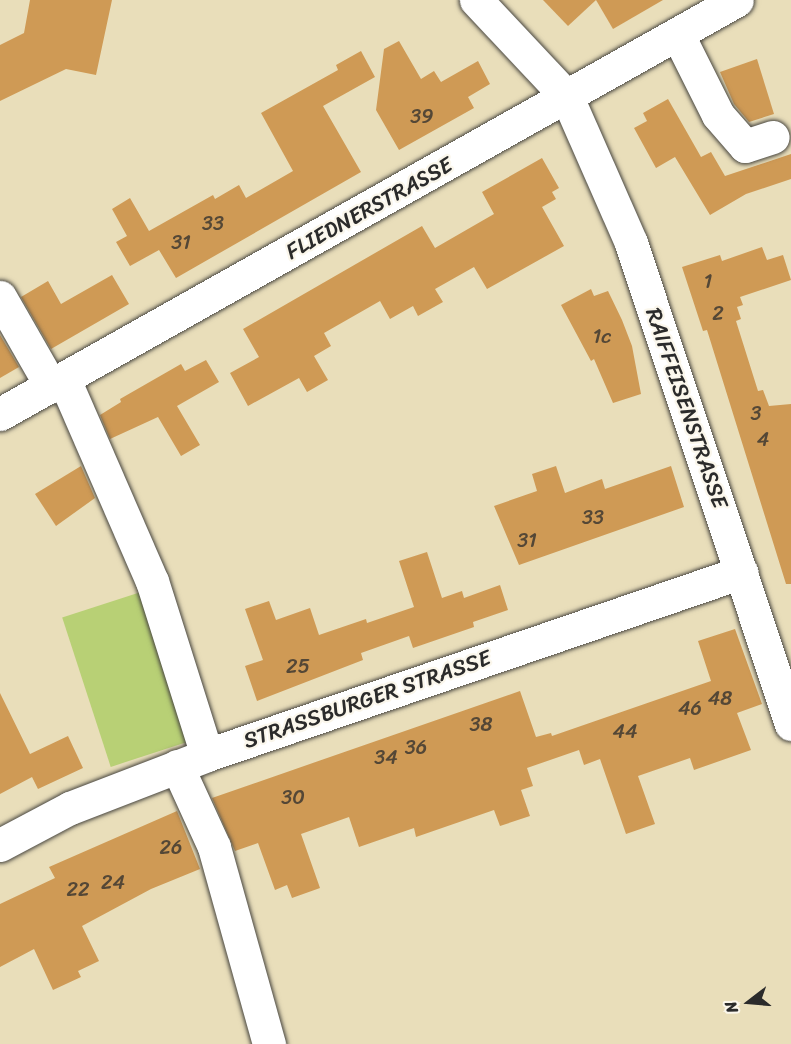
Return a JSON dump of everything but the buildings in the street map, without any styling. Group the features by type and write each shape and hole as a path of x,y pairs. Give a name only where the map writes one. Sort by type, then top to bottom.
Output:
{"street":[{"name":"RAIFFEISENSTRASSE","path":"476,0 567,97 632,243 791,724"},
{"name":"FLIEDNERSTRASSE","path":"0,414 738,0"},
{"path":"678,34 718,115 745,146 773,137"},
{"path":"0,297 57,382 152,581 207,755"},
{"name":"STRASSBURGER STRASSE","path":"0,845 70,808 177,766 742,572"},
{"path":"177,766 214,847 269,1044"}],"green space":[{"path":"144,591 193,740 111,767 62,618"}]}
